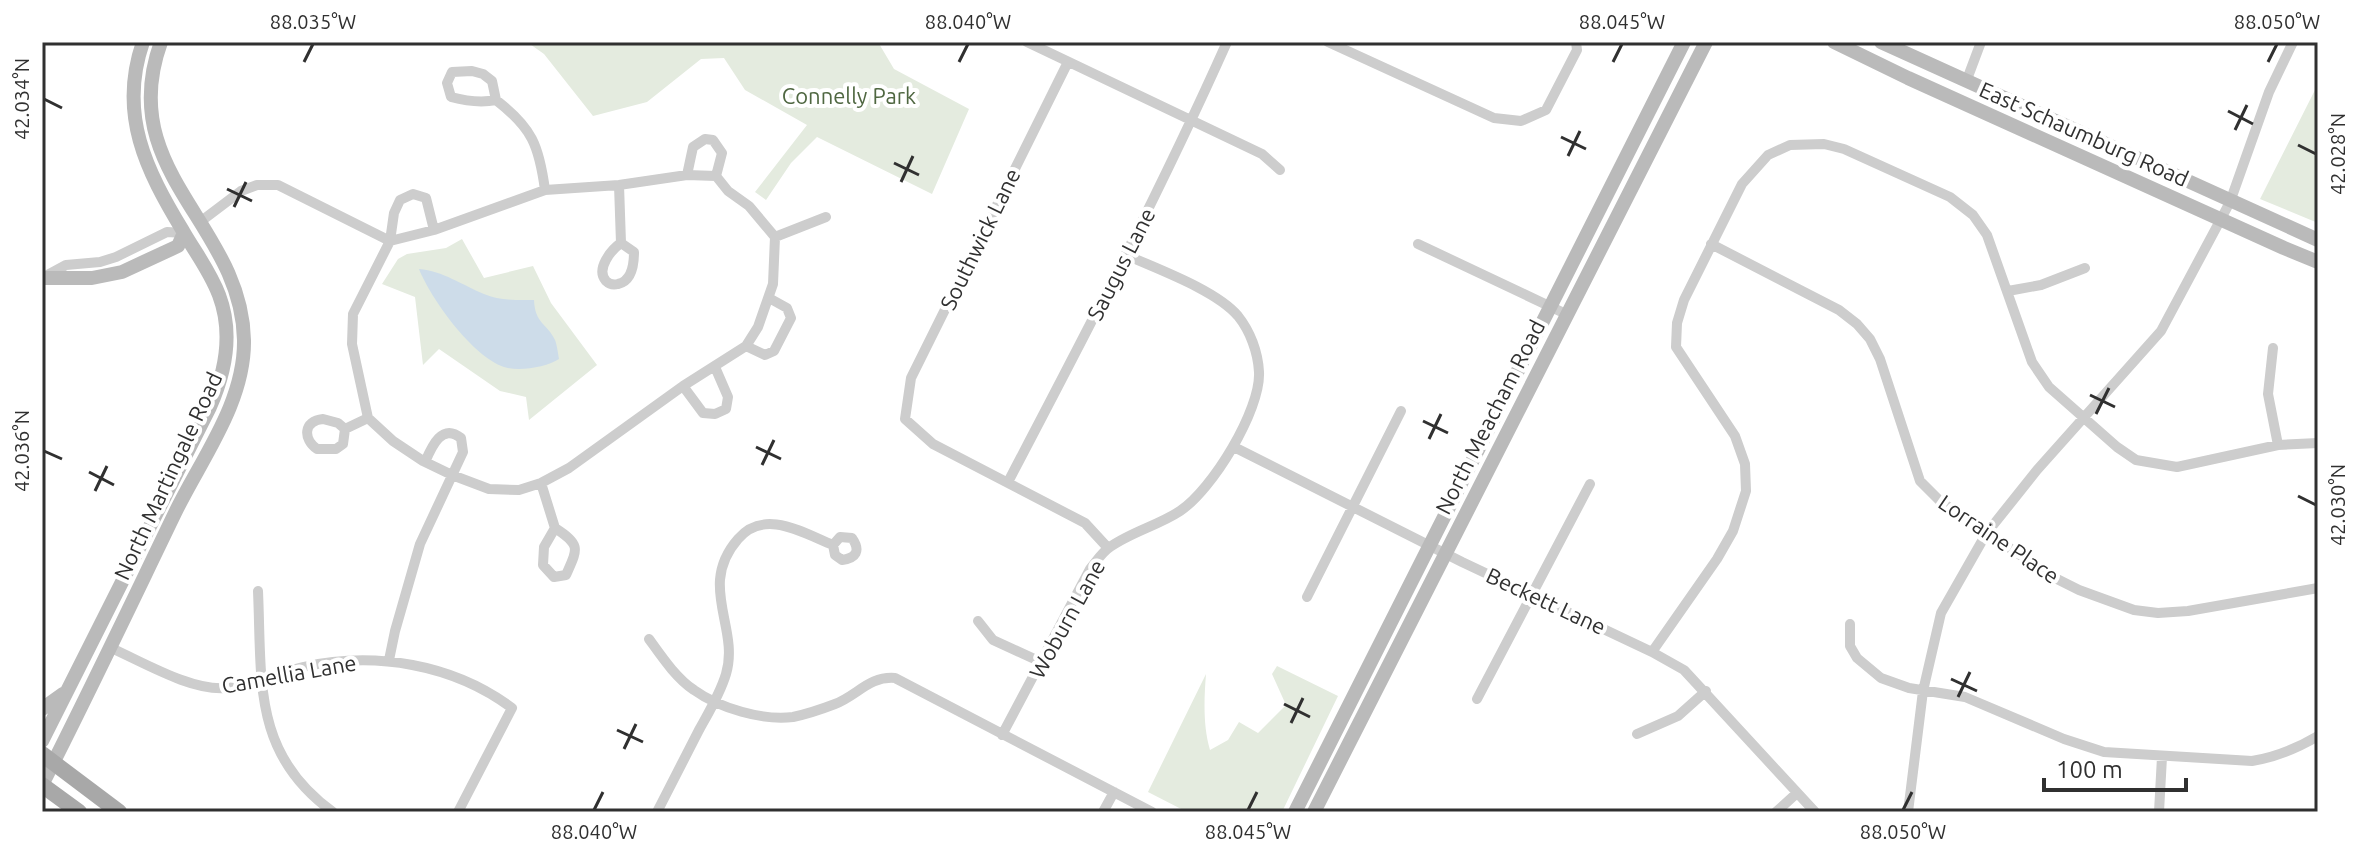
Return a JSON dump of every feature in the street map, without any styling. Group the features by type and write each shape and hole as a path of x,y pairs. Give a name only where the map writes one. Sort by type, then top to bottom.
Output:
{"main road":[{"name":"North Martingale Road","path":"42,741 210,407 223,374 227,344 220,296 207,268 149,170 138,141 133,99 135,70 143,42"},
{"name":"North Martingale Road","path":"42,785 48,759 111,648 226,415 240,376 244,324 234,285 169,171 154,132 152,79 161,42"},
{"name":"North Meacham Road","path":"1295,812 1684,42"},
{"name":"North Meacham Road","path":"1314,812 1706,42"},
{"name":"East Schaumburg Road","path":"1834,42 2318,262"},
{"name":"East Schaumburg Road","path":"1881,42 2318,240"},
{"path":"42,278 92,278 122,272 178,246 184,233 200,222"},
{"path":"42,709 67,692"},
{"path":"48,759 119,812"},
{"path":"42,785 79,812"}],"street":[{"path":"1027,42 1262,154 1280,170"},
{"name":"Saugus Lane","path":"1008,482 1126,255 1227,42"},
{"path":"1328,42 1494,118 1521,121 1546,110 1577,50 1576,42"},
{"path":"1966,82 1981,42"},
{"path":"1908,812 1923,691 1941,613 1986,534 2037,470 2161,331 2230,202 2269,92 2293,42"},
{"name":"Southwick Lane","path":"1008,482 933,444 905,419 911,378 1068,62"},
{"path":"496,100 464,101 451,97 447,89 449,76 452,72 472,71 492,81 496,100 522,123 538,148 545,190"},
{"path":"687,175 693,147 705,139 713,140 722,153 716,176"},
{"path":"1652,652 1717,559 1733,531 1746,491 1745,464 1735,436 1676,347 1677,323 1684,300 1742,184 1768,155 1790,145 1824,144 1844,149 1950,197 1973,215 1987,235 2032,362 2049,387 2136,460 2177,467 2278,445 2318,443"},
{"path":"200,222 241,191 257,185 278,185 390,241 434,230 545,190 619,185 687,175 716,176 728,191 749,206 775,237 773,284 758,327 746,346 683,386 569,468 541,483 519,490 489,489 425,462 393,441 368,418 352,344 353,314 390,241 394,213 400,200 413,194 426,198 434,230"},
{"path":"619,185 621,243"},
{"path":"775,237 826,217"},
{"path":"1418,244 1566,314"},
{"name":"Lorraine Place","path":"1711,244 1839,310 1857,324 1870,339 1880,359 1920,481 1941,502 2053,577 2134,610 2158,613 2188,611 2318,588"},
{"name":"Woburn Lane","path":"1002,735 1090,569 1108,548 1181,510 1210,483 1234,447 1251,409 1260,374 1255,345 1238,316 1216,298 1126,255"},
{"path":"2008,291 2041,285 2085,268"},
{"path":"746,346 765,355 774,351 791,318 787,308 769,298"},
{"path":"2273,348 2268,394 2278,445"},
{"path":"683,386 703,413 715,414 726,409 728,397 715,367"},
{"path":"1307,597 1401,411"},
{"path":"345,429 368,418"},
{"path":"389,660 420,544 463,452 461,438 455,433 441,434 425,462"},
{"name":"Beckett Lane","path":"1234,447 1684,670 1815,812"},
{"path":"1008,482 1085,523 1108,548"},
{"path":"541,483 555,528 571,539 576,552 566,575 560,577 554,577 543,565 544,547 555,528"},
{"path":"1477,699 1590,484"},
{"path":"657,812 727,672 728,650 719,575 727,551 746,530 767,523 784,525 833,545"},
{"path":"258,591 262,679 270,732 289,770 333,812"},
{"path":"978,621 993,640 1041,662"},
{"path":"1850,624 1850,646 1857,658 1881,678 1923,691 1965,697 2064,739 2104,752 2252,761 2276,757 2318,736"},
{"path":"649,639 681,680 695,691 714,702 751,715 792,717 837,704 880,677 895,678 1152,812"},
{"name":"Camellia Lane","path":"111,648 173,676 210,688 226,688 311,666 389,660 469,682 512,708 458,812"},
{"path":"1637,734 1678,716 1706,691"},
{"path":"2159,812 2162,757"},
{"path":"1103,812 1114,792"},
{"path":"1776,812 1797,793"}],"green space":[{"name":"Connelly Park","path":"527,42 878,42 894,69 969,109 932,194 817,137 791,163 766,200 755,192 807,125 745,90 724,58 701,59 647,102 593,116 544,54"},
{"path":"2318,84 2318,223 2260,199"},
{"path":"462,239 484,278 533,266 551,303 597,365 529,420 526,397 500,391 439,349 423,365 415,297 382,284 398,259 407,254 446,248"},
{"path":"1277,666 1338,696 1282,812 1187,812 1148,792 1206,674 1206,732 1210,750 1228,740 1239,722 1258,733 1286,705 1272,674"}],"water":[{"path":"419,269 444,275 490,296 534,300 539,319 555,340 559,359 525,369 504,367 492,361 454,325"}]}
